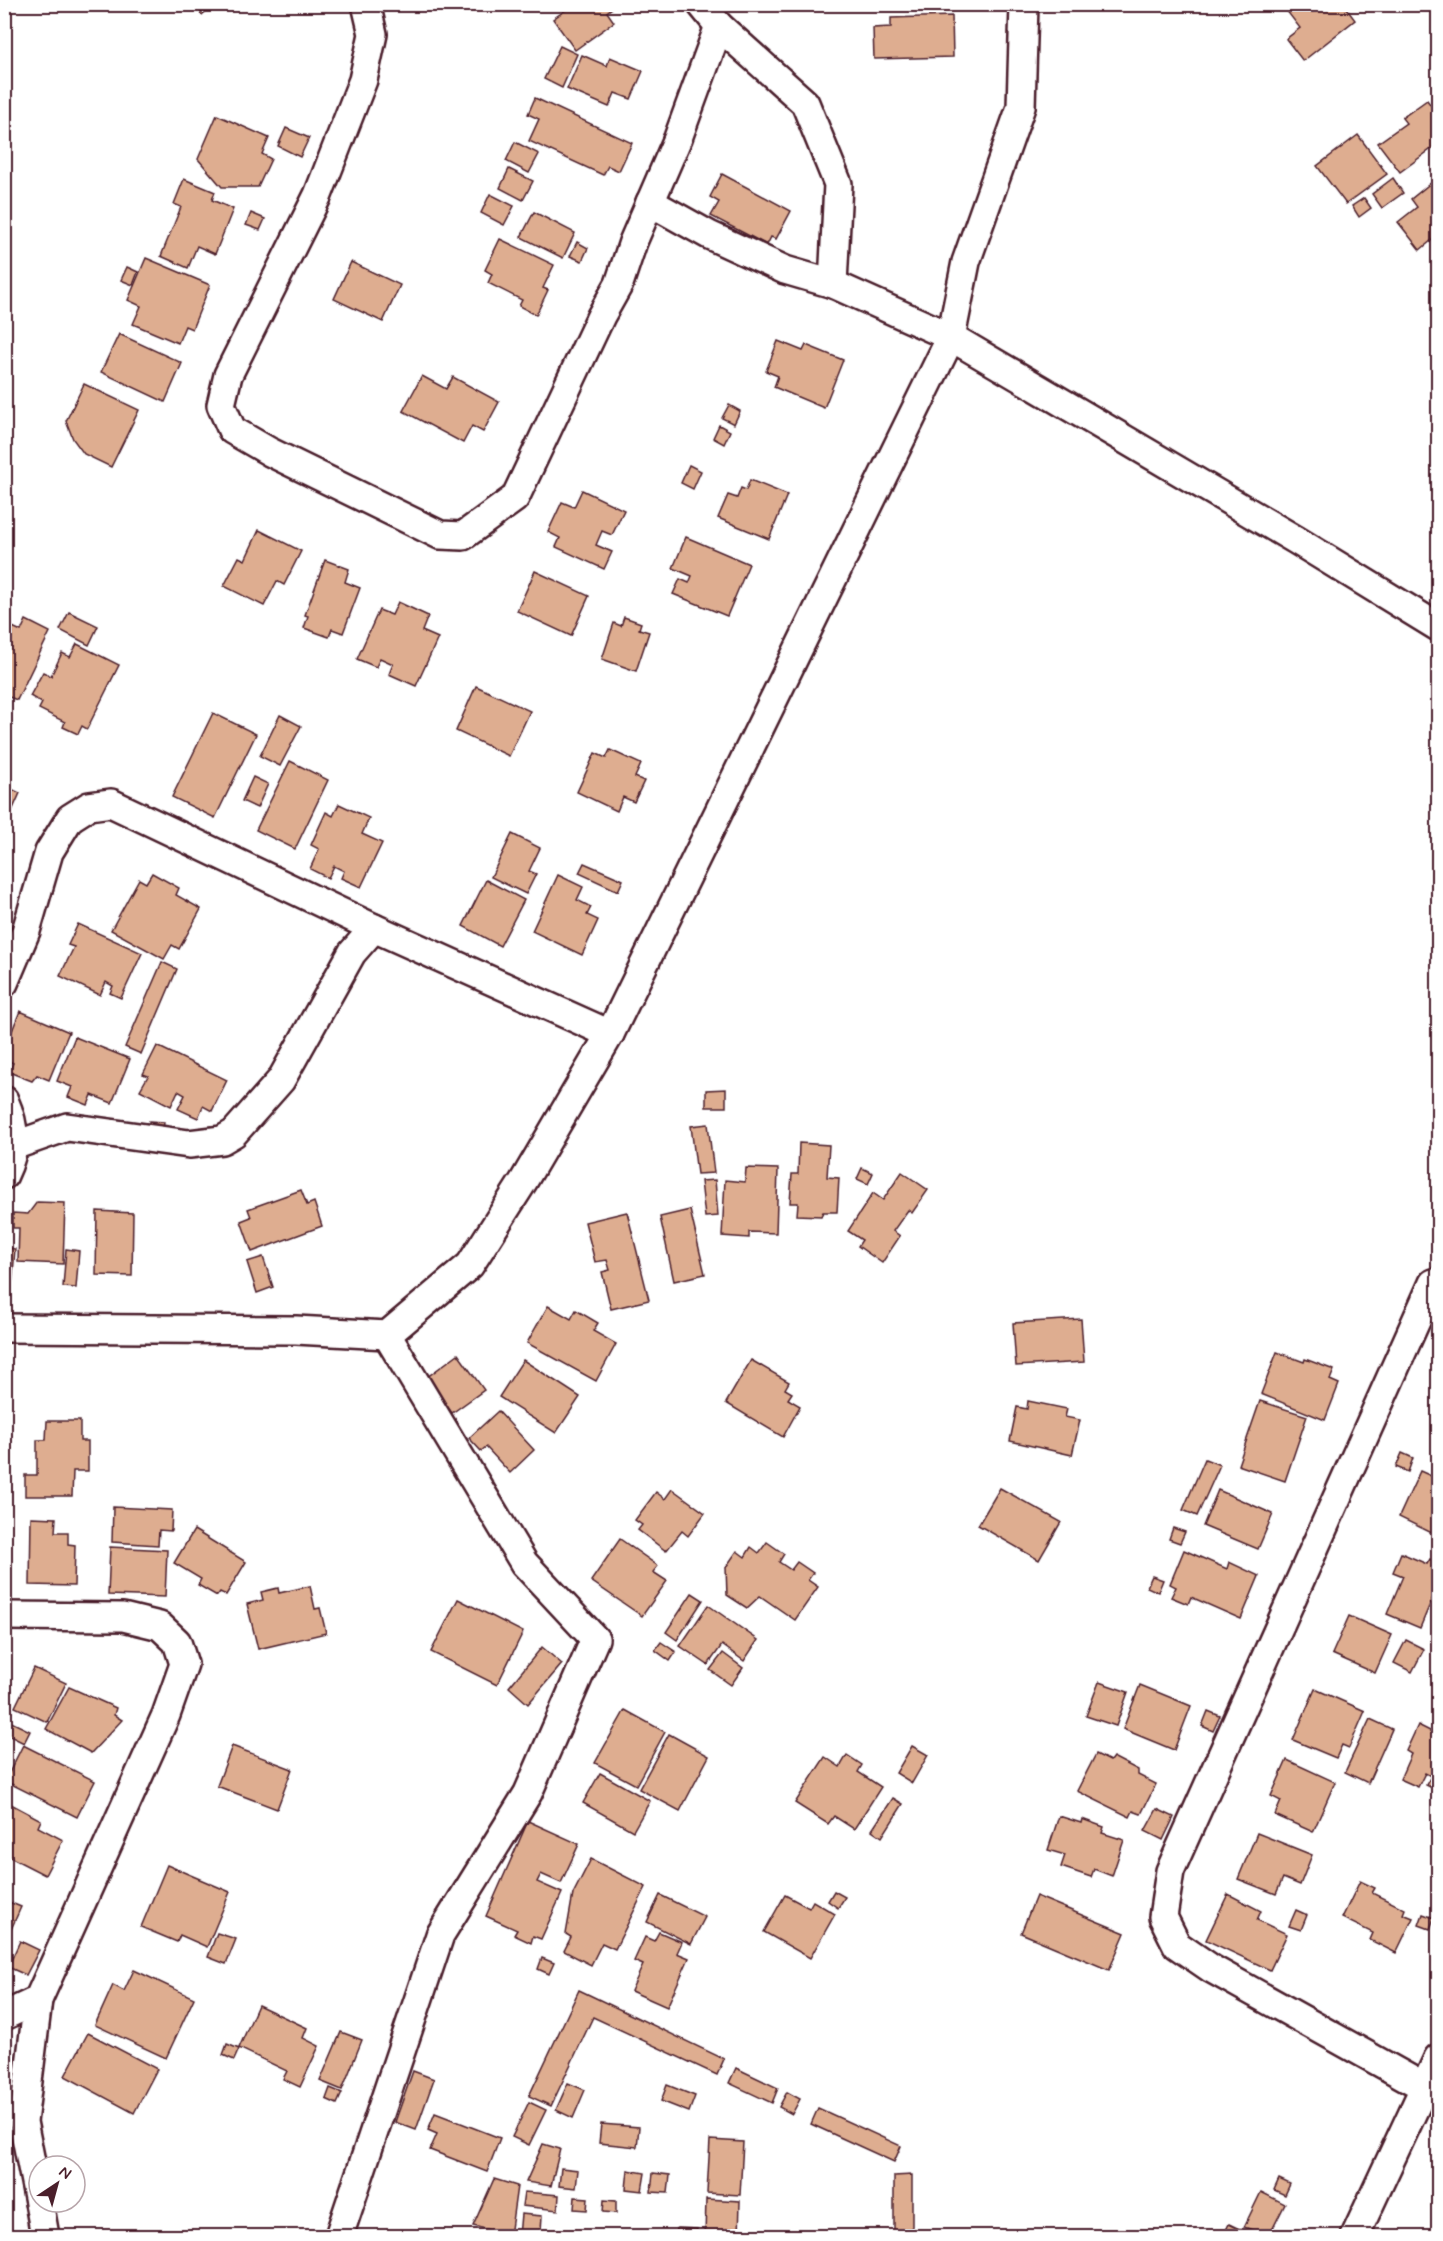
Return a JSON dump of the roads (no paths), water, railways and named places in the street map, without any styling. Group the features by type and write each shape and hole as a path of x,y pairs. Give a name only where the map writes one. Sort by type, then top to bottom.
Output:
{"street":[{"path":"366,4 373,34 363,80 318,195 228,375 220,405 232,430 270,452 440,535 463,536 515,498 619,284 650,202 678,138 718,26"},
{"path":"701,4 718,26 805,103 825,146 838,184 833,284"},
{"path":"4,1328 296,1330 387,1335 470,1265 523,1182 610,1034 951,337 966,262 1021,107 1024,4"},
{"path":"650,202 709,235 785,270 833,284 951,337 1296,540 1433,615"},
{"path":"4,983 26,931 49,852 70,818 89,806 111,803 374,928 610,1034"},
{"path":"16,1145 67,1127 189,1144 222,1140 234,1133 281,1080 352,953 374,928"},
{"path":"4,1100 11,1116 16,1145 4,1175"},
{"path":"1431,2090 1212,1969 1177,1945 1162,1917 1170,1871 1433,1283"},
{"path":"339,2236 440,1935 528,1793 595,1639 524,1563 387,1335"},
{"path":"4,1616 123,1617 160,1626 177,1642 184,1664 166,1715 38,2000 22,2122 29,2154"},
{"path":"4,2016 38,2000"},
{"path":"1355,2236 1431,2090 1438,2058"},
{"path":"41,2214 45,2236"}]}
